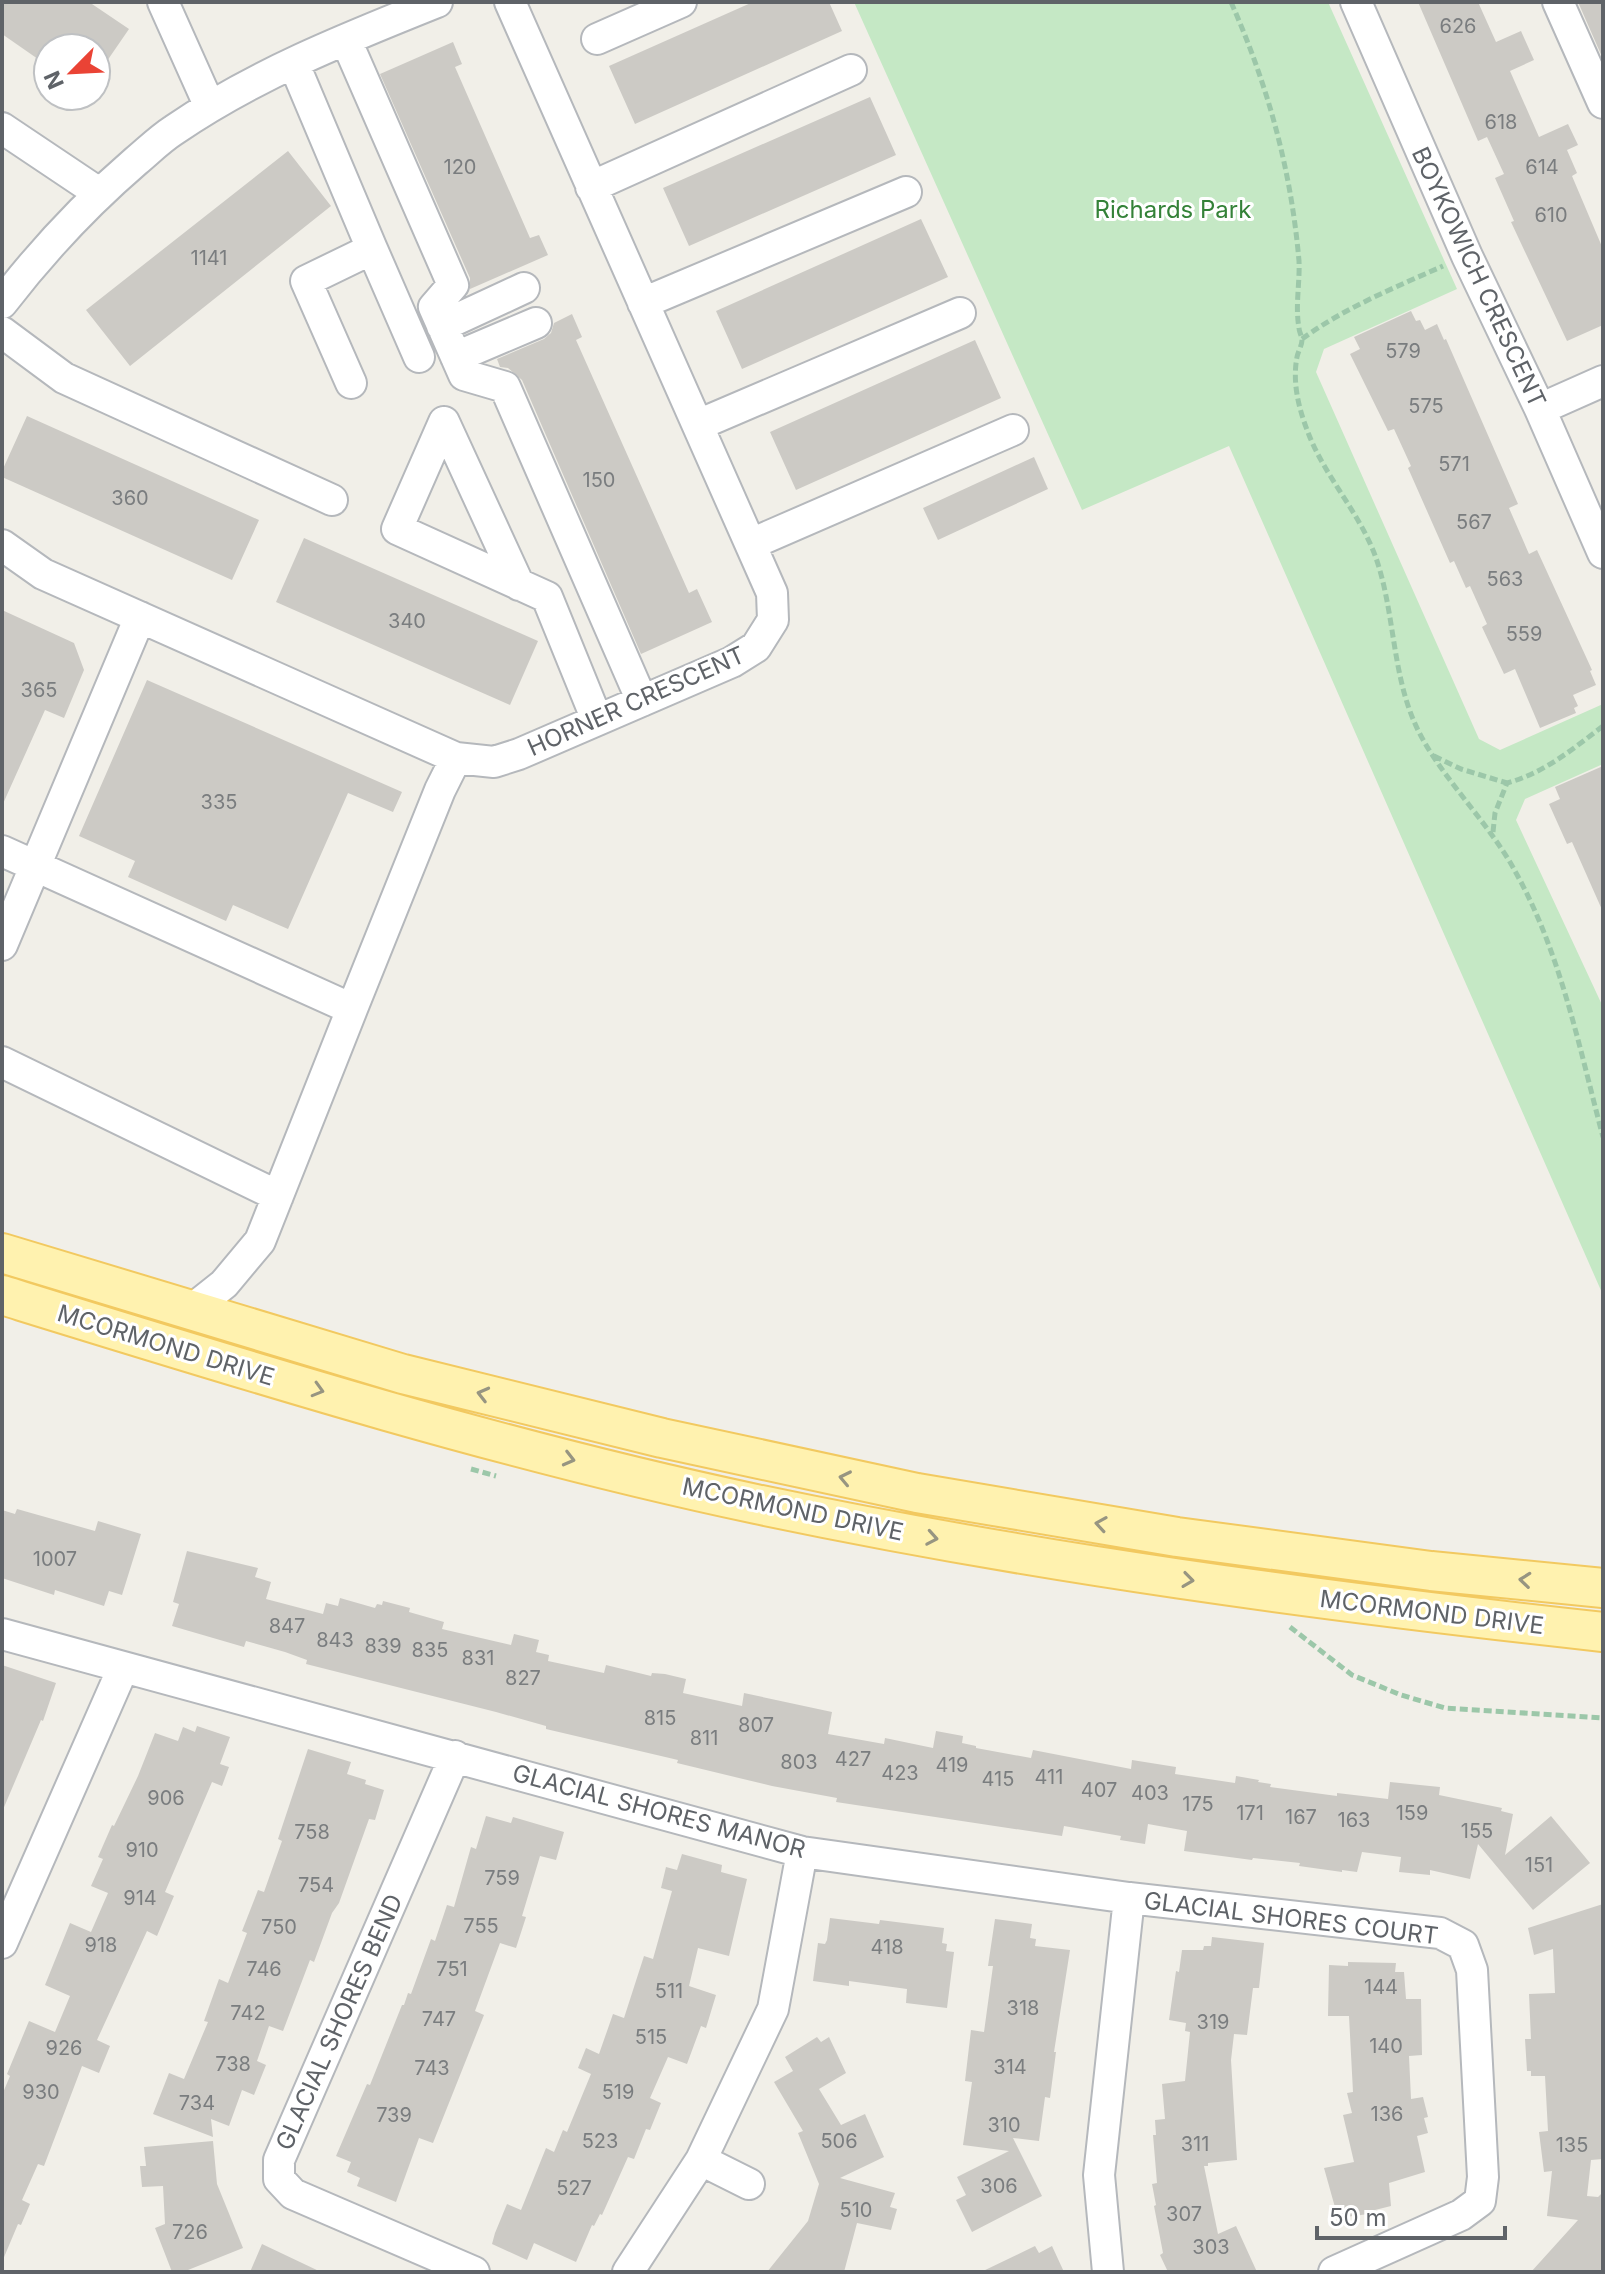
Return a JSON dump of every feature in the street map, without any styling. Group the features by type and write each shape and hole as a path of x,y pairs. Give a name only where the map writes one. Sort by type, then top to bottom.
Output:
{"main road":[{"name":"MCORMOND DRIVE","path":"2,1253 403,1374 662,1438 917,1493 1177,1537 1431,1571 1603,1588"},
{"name":"MCORMOND DRIVE","path":"2,1295 485,1439 753,1503 903,1533 1140,1574 1603,1632"}],"street":[{"path":"163,2 210,107"},
{"path":"2,302 43,250 99,193 171,131 232,93 437,2"},
{"name":"HORNER CRESCENT","path":"2,545 43,574 456,758 494,762 519,754 732,662 756,647 773,620 772,593 510,2"},
{"path":"597,39 681,2"},
{"name":"BOYKOWICH CRESCENT","path":"1356,2 1467,256 1540,409 1603,553"},
{"path":"1558,2 1603,103"},
{"path":"346,40 453,285 434,307 442,326 464,375 505,387 642,701"},
{"path":"294,64 419,357"},
{"path":"591,187 851,70"},
{"path":"2,128 99,193"},
{"path":"643,303 906,192"},
{"path":"351,383 306,281 372,249"},
{"path":"442,326 524,288"},
{"path":"698,425 960,313"},
{"path":"456,357 536,323"},
{"path":"2,332 64,378 332,500"},
{"path":"1540,409 1603,381"},
{"path":"519,585 444,422 397,529 519,585 547,597 597,720"},
{"path":"751,544 1013,430"},
{"name":"HORNER CRESCENT","path":"2,567 43,574"},
{"path":"2,945 140,617"},
{"path":"190,1311 224,1284 260,1241 440,790 456,758"},
{"path":"2,851 352,1009"},
{"path":"2,1062 278,1196"},
{"name":"GLACIAL SHORES MANOR","path":"2,1634 802,1852 1129,1898"},
{"path":"2,1943 123,1668"},
{"name":"GLACIAL SHORES BEND","path":"455,1756 279,2160 279,2179 293,2194 474,2272"},
{"path":"628,2272 701,2160 773,2009 802,1852"},
{"path":"1108,2272 1099,2175 1129,1898"},
{"name":"GLACIAL SHORES COURT","path":"1129,1898 1440,1933 1463,1945 1472,1970 1483,2177 1480,2201 1461,2215 1334,2272"},
{"path":"701,2160 749,2184"}],"path":[{"path":"1231,2 1268,95 1291,187 1299,262 1299,328 1302,339 1295,378 1309,435 1375,555 1388,596 1400,670 1413,719 1433,756 1493,833 1517,874 1549,944 1570,1007 1603,1137"},
{"path":"1302,339 1393,288 1448,265"},
{"path":"1433,756 1461,769 1507,783 1533,774 1603,726"},
{"path":"1493,833 1495,813 1507,783"},
{"path":"1289,1626 1352,1675 1430,1704 1487,1712 1603,1718"}],"green space":[{"name":"Richards Park","path":"854,2 1328,2 1457,289 1324,349 1316,372 1479,739 1500,750 1603,704 1603,764 1525,799 1516,820 1603,1007 1603,1295 1229,446 1082,510"}],"building":[{"path":"2,2 89,2 129,29 112,54 112,32 32,32 32,55 2,34"},
{"path":"753,2 829,2 842,31 635,124 609,66"},
{"path":"1418,2 1478,2 1496,42 1521,31 1534,60 1510,71 1539,137 1568,124 1578,145 1567,150 1577,173 1572,176 1603,249 1603,325 1567,341 1511,222 1514,221 1495,178 1504,174 1487,137 1478,141"},
{"path":"1578,2 1603,2 1603,59"},
{"path":"453,42 462,64 455,67 530,238 539,235 548,255 470,289 470,278 380,74"},
{"path":"870,97 896,155 689,246 663,188"},
{"path":"288,151 331,206 130,366 86,310"},
{"path":"921,219 948,277 742,369 716,311"},
{"path":"1411,311 1425,330 1437,324 1446,339 1518,504 1509,508 1529,554 1537,550 1592,670 1596,685 1573,695 1578,706 1574,708 1576,713 1540,728 1515,669 1504,674 1482,627 1487,624 1470,586 1466,588 1454,561 1450,563 1394,429 1388,431 1350,354 1360,349 1354,337"},
{"path":"572,314 582,337 576,340 689,593 697,589 712,622 641,654 522,380 508,368 500,367 497,359 544,339 551,333 554,323"},
{"path":"975,340 1001,398 796,490 770,432"},
{"path":"27,416 259,520 232,580 2,477"},
{"path":"1034,457 1048,489 938,540 923,508"},
{"path":"304,538 538,641 510,705 276,602"},
{"path":"2,610 74,643 84,670 64,718 45,710 2,806"},
{"path":"147,680 402,792 393,812 348,793 288,929 233,905 226,921 128,877 135,861 79,836"},
{"path":"1603,766 1603,912 1572,842 1567,844 1549,804 1560,799 1555,787"},
{"path":"17,1509 95,1531 98,1521 141,1534 122,1595 109,1591 104,1606 55,1590 54,1595 2,1578 2,1510 15,1514"},
{"path":"187,1551 258,1568 255,1577 271,1582 266,1599 323,1614 326,1603 338,1606 340,1598 375,1608 383,1601 444,1622 442,1629 511,1645 514,1634 539,1640 536,1652 549,1655 548,1661 604,1673 606,1665 651,1676 652,1673 665,1674 686,1679 683,1693 742,1706 744,1693 832,1712 828,1734 884,1744 885,1738 933,1748 936,1731 963,1736 962,1743 976,1748 1031,1758 1033,1750 1131,1769 1132,1760 1176,1767 1175,1774 1235,1783 1236,1776 1259,1780 1271,1784 1270,1787 1337,1796 1337,1793 1388,1799 1390,1782 1440,1787 1439,1795 1502,1808 1501,1811 1513,1814 1505,1855 1551,1816 1590,1863 1533,1910 1478,1844 1470,1879 1430,1870 1430,1875 1399,1872 1401,1857 1362,1852 1357,1872 1342,1872 1299,1866 1300,1863 1184,1851 1187,1831 1148,1824 1145,1844 1120,1840 1121,1836 1064,1826 1062,1836 836,1802 837,1798 677,1763 678,1760 546,1729 546,1726 496,1712 306,1664 307,1660 246,1641 244,1647 172,1626 179,1604 173,1602"},
{"path":"2,1665 56,1683 43,1721 2,1812"},
{"path":"197,1726 230,1737 220,1764 229,1767 222,1786 212,1782 165,1892 174,1896 157,1936 147,1931 97,2040 110,2046 99,2073 82,2066 44,2166 38,2164 22,2200 30,2204 2,2262 2,2095 10,2076 7,2074 29,2021 55,2032 70,1996 45,1985 70,1923 91,1932 108,1893 91,1886 103,1859 98,1857 138,1776 155,1733 178,1741 183,1727 195,1732"},
{"path":"308,1749 351,1762 347,1774 384,1790 375,1820 369,1819 339,1903 332,1913 314,1962 310,1960 283,2031 269,2026 257,2061 266,2065 254,2095 242,2090 229,2126 211,2119 213,2137 153,2114 169,2073 184,2079 208,2022 204,2021 219,1979 228,1983 247,1933 242,1931 258,1890 264,1892 282,1841 278,1839"},
{"path":"486,1816 511,1823 513,1817 564,1832 556,1860 540,1856 516,1948 500,1943 475,2011 484,2015 433,2143 419,2138 396,2202 357,2186 360,2178 347,2172 351,2162 336,2156 367,2084 370,2085 402,2005 408,1993 411,1994 431,1939 435,1941 447,1905 454,1907 471,1847 476,1849"},
{"path":"682,1854 722,1865 721,1872 747,1879 729,1956 698,1948 689,1986 716,1995 706,2028 701,2026 687,2064 668,2057 650,2098 661,2103 650,2130 646,2129 634,2159 628,2157 602,2215 592,2225 576,2262 534,2243 527,2260 492,2244 495,2233 507,2204 521,2210 546,2148 554,2152 563,2130 567,2132 591,2074 578,2068 586,2048 599,2054 613,2014 624,2018 644,1956 653,1959 672,1891 661,1888 666,1867 677,1870"},
{"path":"1603,1904 1603,2159 1591,2160 1587,2196 1598,2197 1603,2192 1603,2272 1531,2272 1578,2220 1547,2216 1552,2171 1544,2172 1539,2132 1548,2131 1545,2076 1531,2076 1531,2071 1527,2071 1525,2039 1531,2039 1529,1994 1555,1993 1553,1949 1534,1955 1528,1928"},
{"path":"830,1918 944,1928 942,1943 947,1944 946,1951 954,1952 947,2008 906,2003 907,1989 849,1981 849,1986 813,1981 818,1943 825,1944 827,1940"},
{"path":"995,1919 1032,1924 1030,1938 1036,1939 1035,1946 1070,1950 1050,2098 1045,2097 1039,2141 1013,2138 1042,2196 972,2232 956,2200 966,2195 957,2177 1009,2151 963,2145 972,2082 965,2081 971,2030 984,2032 993,1966 988,1966"},
{"path":"1212,1937 1264,1943 1259,1988 1253,1988 1247,2035 1234,2034 1231,2060 1237,2160 1204,2166 1218,2234 1236,2226 1257,2272 1168,2272 1160,2255 1163,2253 1152,2184 1157,2183 1153,2135 1156,2135 1155,2120 1165,2119 1162,2084 1185,2081 1190,2032 1185,2031 1186,2023 1169,2020 1176,1971 1179,1972 1182,1950 1203,1950 1204,1946 1211,1946"},
{"path":"1348,1962 1396,1963 1395,1972 1404,1972 1406,1999 1421,1999 1422,2055 1409,2056 1411,2099 1423,2097 1428,2133 1417,2136 1425,2172 1389,2183 1391,2206 1375,2210 1376,2213 1338,2218 1324,2168 1354,2162 1343,2115 1352,2113 1347,2093 1353,2092 1349,2016 1328,2016 1329,1965 1348,1966"},
{"path":"817,2037 821,2042 829,2037 846,2073 819,2089 841,2125 865,2114 884,2157 840,2178 895,2193 890,2207 897,2209 891,2230 857,2223 844,2272 767,2272 808,2221 819,2184 798,2133 803,2131 774,2082 793,2071 785,2057"},
{"path":"213,2141 217,2184 243,2248 183,2272 172,2272 155,2228 165,2224 163,2186 142,2187 140,2166 146,2166 144,2147"},
{"path":"262,2244 321,2272 250,2272"},
{"path":"1035,2246 1039,2253 1052,2246 1064,2272 981,2272"}]}
